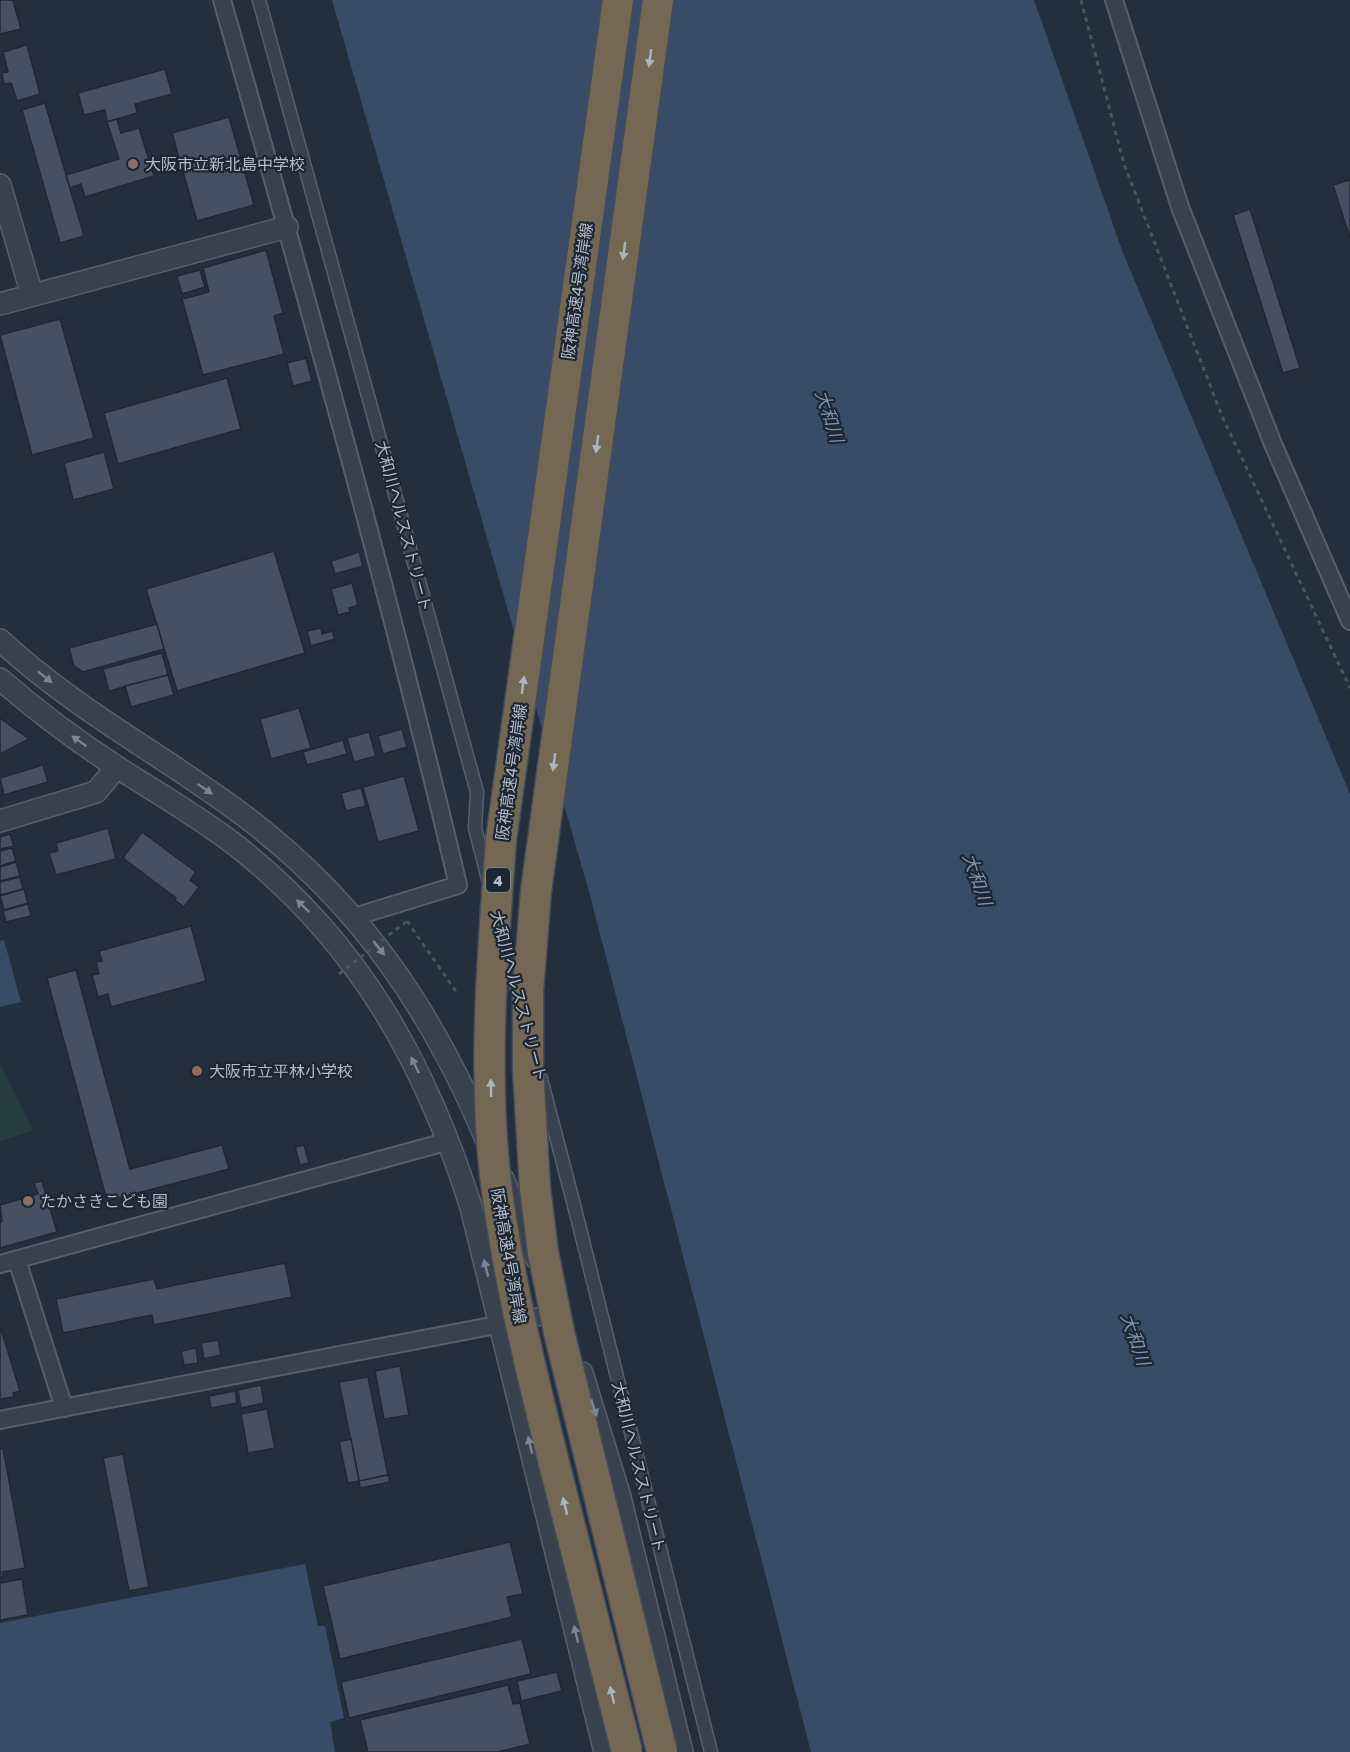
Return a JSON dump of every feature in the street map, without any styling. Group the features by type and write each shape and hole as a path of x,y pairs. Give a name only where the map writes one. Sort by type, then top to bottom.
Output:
{"highway":[{"name":"阪神高速4号湾岸線","path":"618,0 501,840 492,966 490,1060 495,1173 503,1234 515,1297 543,1419 627,1752"},
{"path":"658,0 536,891 528,990 528,1069 535,1188 543,1252 552,1298 662,1752"}],"street":[{"path":"222,0 287,227 420,723 458,885 354,917"},
{"name":"大和川ヘルスストリート","path":"259,0 477,792 475,828 573,1201 711,1752"},
{"path":"1114,0 1180,207 1273,444 1350,621"},
{"path":"0,185 32,295"},
{"path":"0,304 287,227"},
{"path":"0,639 13,652 83,707 250,820 319,880 354,917 384,955 434,1032 472,1106 560,1312 582,1373 620,1497 682,1752"},
{"path":"0,679 28,704 76,739 197,818 237,846 275,878 312,915 345,953 378,999 407,1048 449,1141 471,1207 605,1752"},
{"path":"0,821 96,792 117,767"},
{"path":"0,1264 449,1141"},
{"path":"17,1260 64,1408"},
{"path":"0,1420 560,1312"}],"path":[{"path":"1081,0 1124,164 1222,416 1350,688"},
{"path":"339,974 406,921 457,993"}],"green space":[{"path":"0,1064 33,1131 0,1141"}],"water":[{"name":"大和川","path":"332,0 1034,0 1123,253 1350,794 1350,1752 811,1752 590,895"},
{"path":"4,940 21,1002 0,1007 0,941"},
{"path":"305,1564 318,1626 325,1626 344,1718 330,1722 335,1752 0,1752 0,1623"}],"building":[{"path":"0,0 13,0 21,29 0,34"},
{"path":"27,45 40,94 17,101 11,83 4,84 2,73 8,72 3,52"},
{"path":"165,69 172,94 135,104 137,113 107,122 105,110 84,115 78,93"},
{"path":"45,103 84,236 60,243 22,110"},
{"path":"229,117 254,205 197,221 172,133"},
{"path":"117,119 121,133 139,128 154,176 85,197 81,184 70,188 66,175 119,159 107,122"},
{"path":"1350,180 1350,238 1333,185"},
{"path":"1250,209 1300,368 1283,373 1233,215"},
{"path":"266,250 283,313 274,316 284,354 203,375 182,299 209,292 203,268"},
{"path":"200,270 205,287 182,294 177,276"},
{"path":"60,319 94,438 32,455 0,335"},
{"path":"306,358 312,381 293,386 287,363"},
{"path":"227,378 241,429 118,464 104,413"},
{"path":"104,452 114,489 73,500 64,463"},
{"path":"274,551 305,653 177,691 146,589"},
{"path":"359,552 363,566 335,574 331,561"},
{"path":"352,583 358,605 349,608 350,612 338,615 331,589"},
{"path":"157,624 164,649 83,672 74,666 69,648"},
{"path":"321,628 322,634 332,631 335,639 311,646 307,631"},
{"path":"162,653 168,675 109,691 103,669"},
{"path":"168,675 174,695 131,707 125,686"},
{"path":"299,708 311,748 271,759 260,719"},
{"path":"0,718 29,739 0,754"},
{"path":"402,729 407,747 383,754 378,736"},
{"path":"369,732 376,756 354,762 347,738"},
{"path":"343,740 347,754 307,765 303,752"},
{"path":"43,765 48,782 4,795 0,778"},
{"path":"404,776 419,831 378,842 363,787"},
{"path":"361,788 366,806 346,811 341,793"},
{"path":"108,828 116,859 56,875 49,853 58,851 56,843"},
{"path":"142,832 196,872 190,880 199,887 184,907 175,900 176,898 123,858"},
{"path":"10,834 14,846 0,849 0,837"},
{"path":"12,848 16,861 0,866 0,851"},
{"path":"16,862 20,876 0,881 0,867"},
{"path":"20,877 23,889 0,895 0,882"},
{"path":"24,889 28,903 4,910 0,896"},
{"path":"28,904 31,916 6,922 3,911"},
{"path":"191,926 206,981 111,1007 108,994 98,997 92,975 99,974 96,962 102,961 99,951"},
{"path":"76,970 130,1169 222,1145 229,1169 107,1201 47,978"},
{"path":"304,1145 309,1163 300,1165 295,1147"},
{"path":"42,1181 57,1232 0,1248 0,1222 2,1221 0,1205 38,1194 34,1183"},
{"path":"285,1263 292,1297 154,1325 152,1315 63,1333 56,1299 154,1279 157,1289"},
{"path":"0,1326 20,1391 13,1393 14,1397 0,1399"},
{"path":"218,1340 221,1355 204,1359 201,1343"},
{"path":"196,1348 198,1363 184,1365 181,1351"},
{"path":"400,1366 409,1415 384,1419 375,1371"},
{"path":"368,1377 388,1475 359,1481 339,1382"},
{"path":"261,1385 264,1403 241,1408 238,1390"},
{"path":"235,1391 237,1403 211,1408 209,1396"},
{"path":"267,1409 275,1448 248,1453 241,1414"},
{"path":"351,1439 359,1481 348,1483 339,1442"},
{"path":"3,1448 25,1568 2,1572 3,1577 0,1577 0,1449"},
{"path":"123,1454 149,1587 129,1591 103,1458"},
{"path":"388,1475 390,1482 360,1488 359,1481"},
{"path":"510,1542 523,1594 507,1597 512,1617 340,1659 323,1586"},
{"path":"22,1579 28,1615 0,1620 0,1583"},
{"path":"522,1639 531,1674 349,1718 341,1682"},
{"path":"557,1672 562,1691 521,1701 517,1681"},
{"path":"508,1685 513,1704 520,1703 530,1744 498,1752 368,1752 360,1720"}],"place":[{"name":"大阪市立新北島中学校","path":"133,164"},
{"name":"大阪市立平林小学校","path":"197,1071"},
{"name":"たかさきこども園","path":"28,1201"}]}
